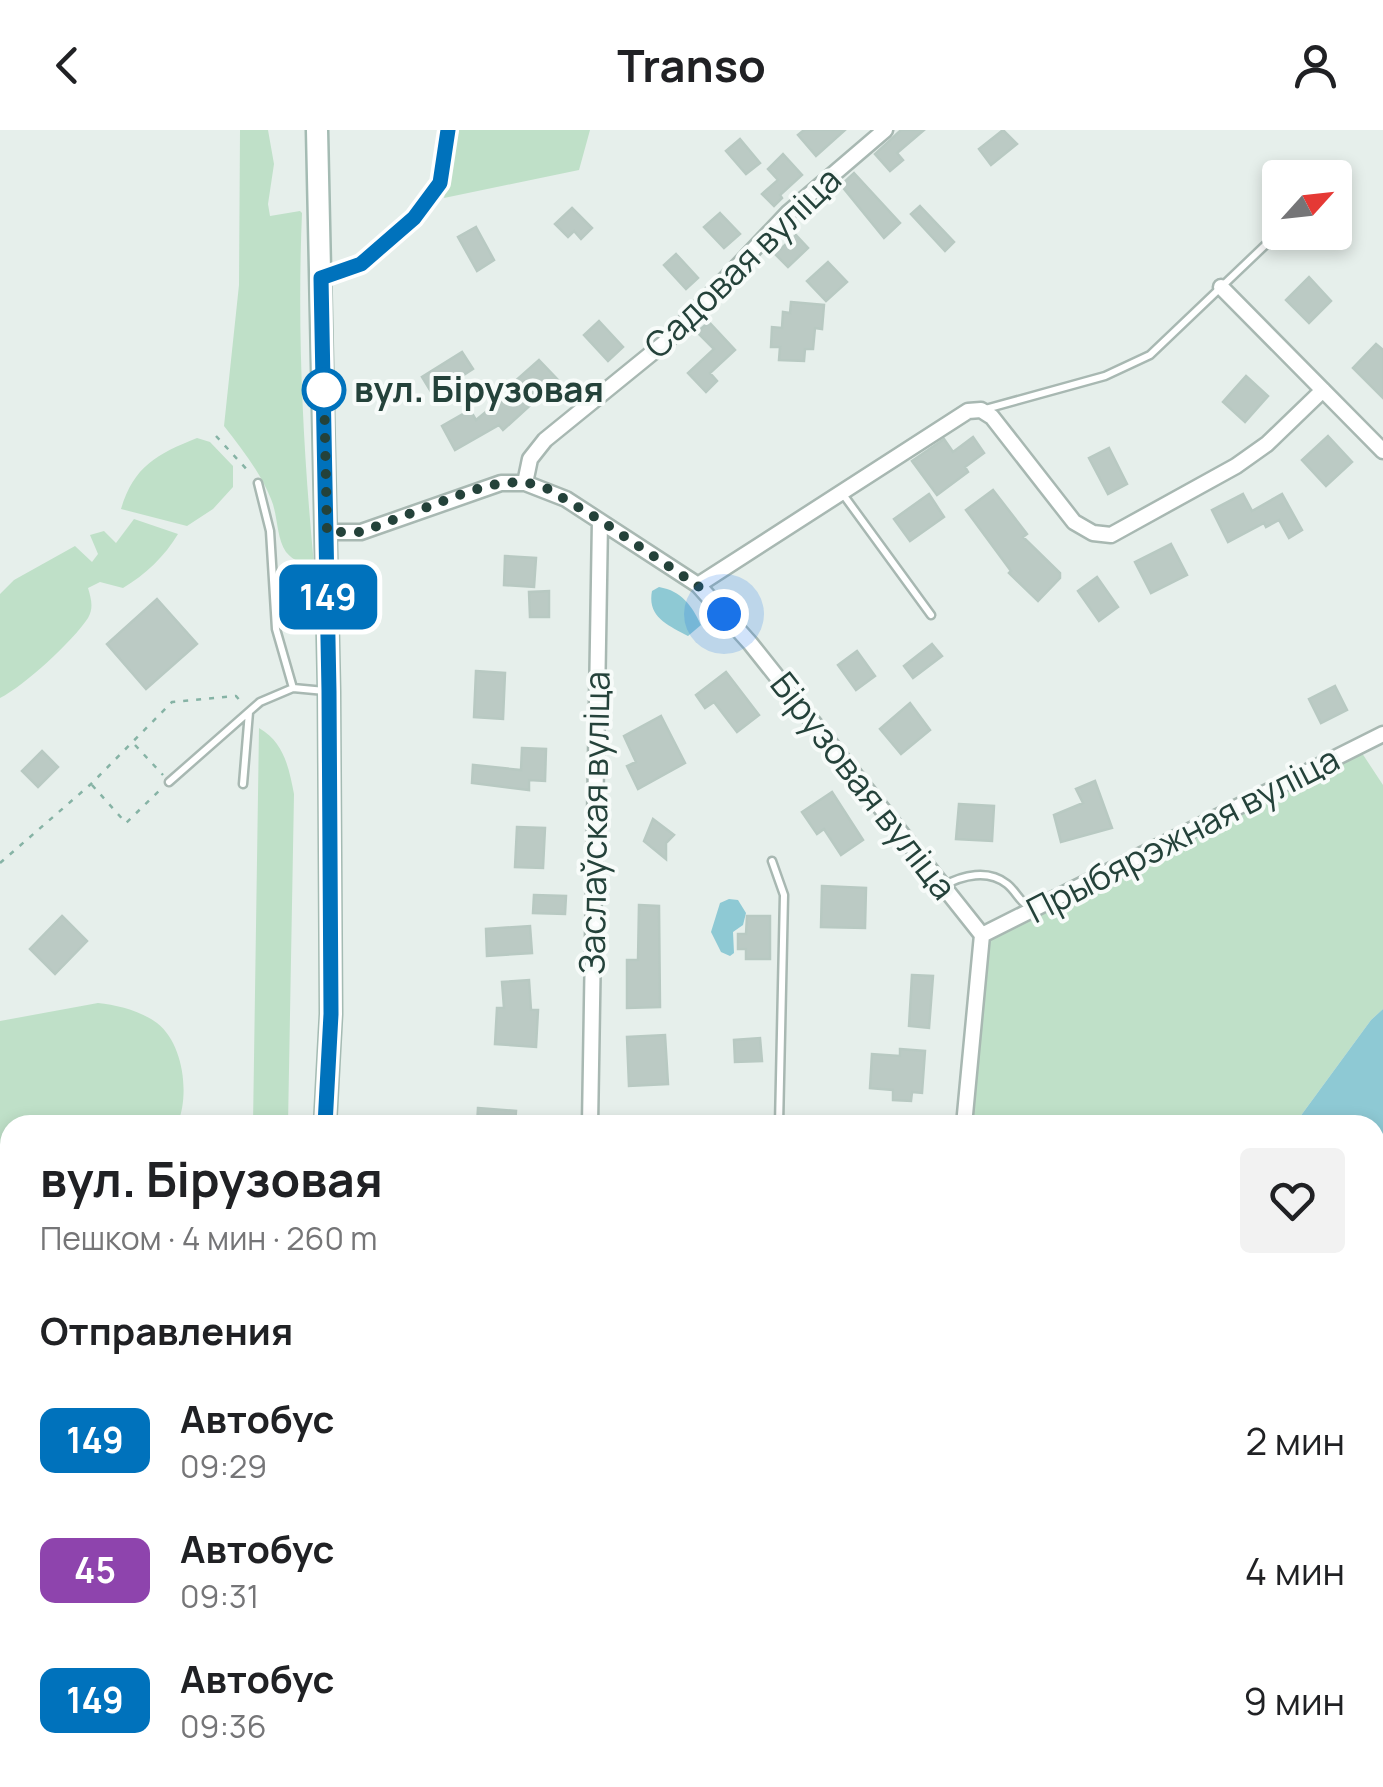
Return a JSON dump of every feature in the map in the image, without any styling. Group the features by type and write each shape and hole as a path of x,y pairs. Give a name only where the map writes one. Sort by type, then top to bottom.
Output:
{"main road":[{"path":"317,130 329,691 331,1014 326,1115"}],"street":[{"name":"Садовая вуліца","path":"525,482 530,458 545,440 668,340 788,213 885,130"},
{"path":"1221,287 1383,451"},
{"path":"698,586 968,410 981,410 992,417 1074,522 1093,533 1111,535 1236,466 1268,444 1322,390"},
{"path":"327,532 361,532 501,483 525,482"},
{"name":"Бірузовая вуліца","path":"525,482 546,488 600,520 698,586 750,642 982,936"},
{"name":"Заслаўская вуліца","path":"590,1115 600,520"},
{"name":"Прыбярэжная вуліца","path":"982,936 1383,734"},
{"path":"965,1115 982,936"}],"lane":[{"path":"321,278 361,264 414,218 440,183 448,130"},
{"path":"981,410 1105,376 1150,354 1262,248"},
{"path":"258,483 270,531 276,629 293,688"},
{"path":"841,492 931,615"},
{"path":"169,782 249,711 275,694 293,688 329,691"},
{"path":"244,784 249,711"},
{"path":"772,861 784,895 779,1115"},
{"path":"942,886 968,875 994,878 1008,885 1022,904 1034,909"}],"path":[{"path":"216,436 258,483"},
{"path":"0,862 91,784 172,702 236,696 249,711"},
{"path":"91,784 126,823 169,782 133,743"}],"green space":[{"path":"240,130 268,130 274,164 270,216 302,213 302,389 314,565 295,560 286,552 267,489 224,426 239,285"},
{"path":"459,130 590,130 579,170 444,198"},
{"path":"197,438 210,442 233,466 233,487 213,509 187,526 121,509 133,482 149,463"},
{"path":"134,519 178,534 154,564 123,588 100,582 88,588 91,610 81,628 34,673 0,698 0,594 14,580 75,546 92,562 98,554 90,535 104,531 116,543"},
{"path":"259,728 280,748 294,794 288,1115 253,1115"},
{"path":"1358,747 1383,785 1383,1009 1301,1115 969,1115 982,935"},
{"path":"98,1003 144,1015 166,1032 179,1057 184,1086 180,1115 0,1115 0,1021"}],"water":[{"path":"659,587 680,596 694,612 701,625 688,636 656,614 652,591"},
{"path":"738,900 746,913 743,925 733,932 734,953 730,956 721,952 711,932 720,903"},
{"path":"1383,1009 1383,1115 1301,1115"}],"building":[{"path":"804,130 845,130 816,156 798,135"},
{"path":"901,130 924,130 897,153 903,160 890,171 875,154"},
{"path":"1003,130 1017,144 991,165 979,149"},
{"path":"740,139 760,163 746,174 726,151"},
{"path":"783,154 802,175 774,206 762,194 778,180 768,169"},
{"path":"854,173 900,223 884,238 841,185"},
{"path":"920,206 954,242 945,251 911,214"},
{"path":"572,208 592,228 581,239 574,231 568,237 555,224"},
{"path":"720,213 740,234 724,248 704,227"},
{"path":"476,227 494,260 477,271 458,237"},
{"path":"796,235 808,248 788,267 775,254"},
{"path":"676,254 698,278 686,289 664,265"},
{"path":"828,262 847,282 826,301 807,281"},
{"path":"1309,277 1331,301 1309,323 1286,300"},
{"path":"791,302 824,305 822,329 815,328 813,349 805,349 804,361 779,360 780,347 771,347 772,327 782,328 783,312 790,313"},
{"path":"599,321 623,347 608,361 584,335"},
{"path":"709,322 735,350 710,373 717,381 706,392 688,373 714,349 697,332"},
{"path":"1376,344 1383,350 1383,398 1353,368"},
{"path":"462,352 473,369 433,395 422,377"},
{"path":"539,360 558,380 503,430 499,425 455,450 442,426 470,410 476,420 515,388 512,384"},
{"path":"1246,376 1268,396 1245,422 1223,402"},
{"path":"1328,436 1352,462 1326,486 1302,460"},
{"path":"973,437 984,453 965,467 968,472 937,495 912,461 944,439 953,452"},
{"path":"1109,448 1127,484 1108,494 1089,458"},
{"path":"993,490 1027,534 1023,537 1060,573 1060,578 1038,601 1009,573 966,510"},
{"path":"929,494 944,517 910,541 894,519"},
{"path":"1243,494 1252,511 1282,494 1302,530 1289,538 1279,520 1266,527 1264,523 1228,542 1212,510"},
{"path":"1171,544 1187,575 1151,593 1135,562"},
{"path":"505,556 536,558 534,587 504,585"},
{"path":"1097,577 1118,607 1099,621 1078,591"},
{"path":"549,591 549,617 530,617 529,592"},
{"path":"157,599 197,644 146,689 107,644"},
{"path":"932,644 942,656 913,678 904,666"},
{"path":"857,651 875,676 856,690 838,665"},
{"path":"476,671 505,673 503,719 474,717"},
{"path":"726,672 759,715 737,732 714,702 705,708 696,695"},
{"path":"1335,686 1347,710 1321,723 1309,699"},
{"path":"910,703 930,730 901,754 880,729"},
{"path":"661,716 685,763 638,789 627,766 636,762 624,736"},
{"path":"522,748 546,749 545,781 529,780 529,790 472,783 473,765 521,770"},
{"path":"42,751 58,767 38,787 22,771"},
{"path":"1095,781 1112,828 1061,842 1054,815 1083,803 1076,789"},
{"path":"832,792 863,840 841,855 824,829 817,834 802,812"},
{"path":"959,804 994,806 992,841 956,839"},
{"path":"653,819 674,835 666,843 666,859 644,841"},
{"path":"517,827 545,828 543,868 515,867"},
{"path":"822,886 866,888 865,928 821,927"},
{"path":"534,895 566,896 565,914 533,913"},
{"path":"639,905 659,906 660,1007 627,1008 627,960 638,960"},
{"path":"62,916 87,941 55,974 30,949"},
{"path":"747,916 770,916 770,959 746,959 746,949 738,949 738,934 746,934"},
{"path":"530,926 532,953 487,956 486,929"},
{"path":"912,975 933,976 929,1028 909,1026"},
{"path":"529,980 531,1010 538,1010 536,1047 495,1044 497,1008 504,1008 502,982"},
{"path":"665,1035 668,1084 629,1086 627,1037"},
{"path":"760,1038 762,1061 735,1062 734,1040"},
{"path":"900,1049 925,1051 922,1093 912,1092 911,1101 893,1100 893,1090 870,1088 872,1054 900,1056"},
{"path":"478,1108 516,1111 516,1115 478,1115"}],"bus line":[{"name":"149","path":"326,1115 331,1014 321,278 361,264 414,218 440,183 448,130"}],"place":[{"name":"вул. Бірузовая","path":"324,390"}],"route":[{"path":"324,390 327,532 361,532 470,491 525,482 546,488 600,520 698,586 724,614"}]}
